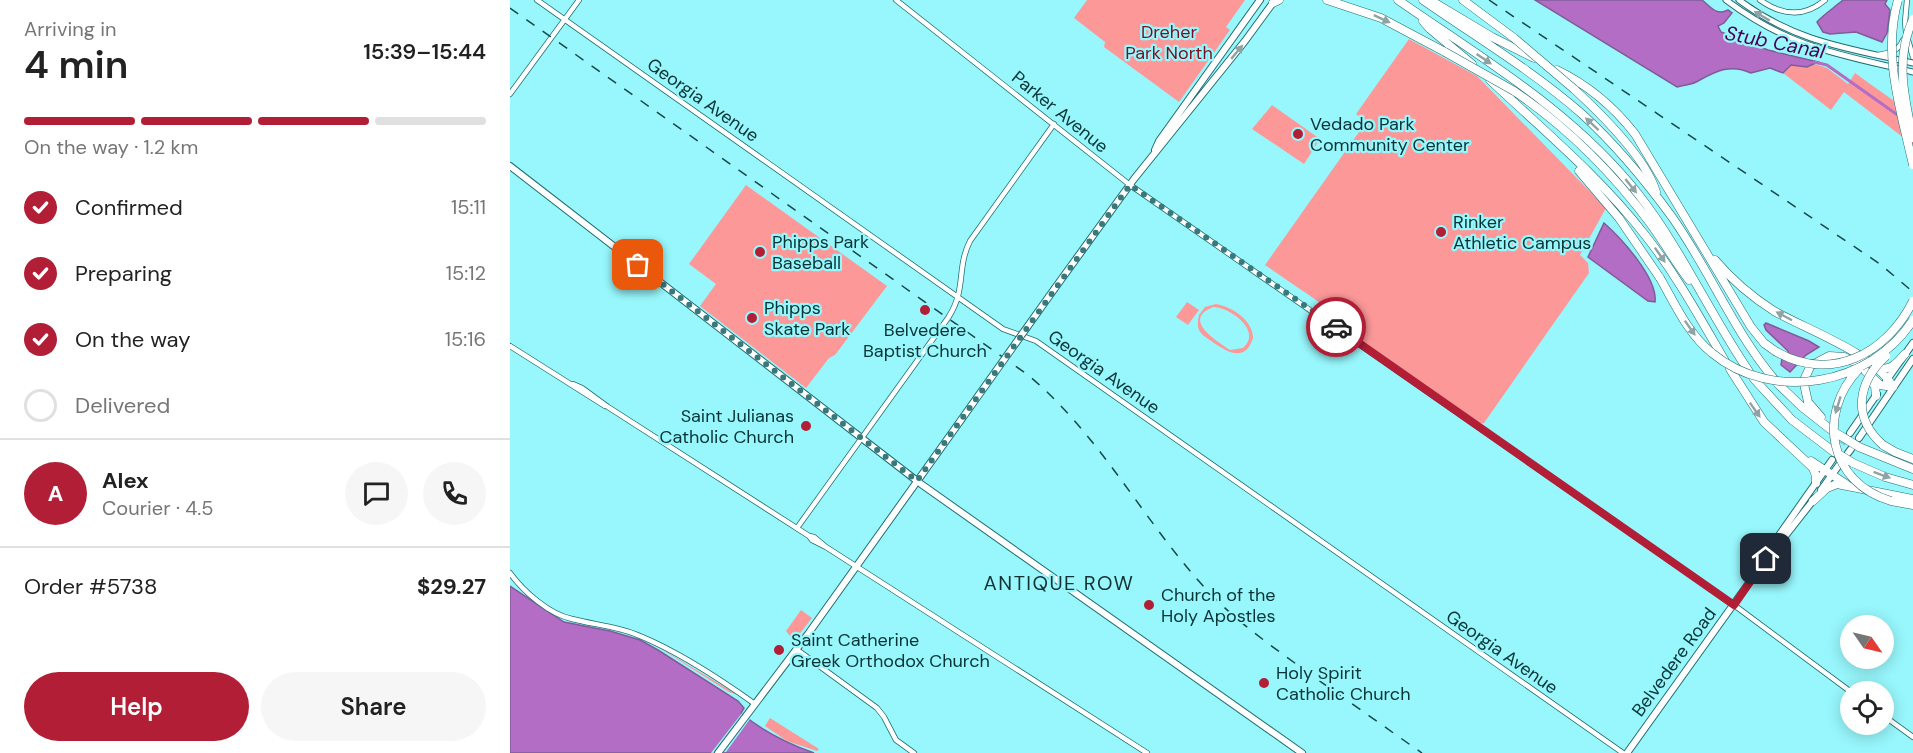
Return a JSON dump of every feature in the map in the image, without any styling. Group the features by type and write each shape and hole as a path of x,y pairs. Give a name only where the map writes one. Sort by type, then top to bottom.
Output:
{"highway":[{"path":"1327,0 1381,18 1445,52 1514,91 1561,126 1601,164 1644,215 1689,280 1699,290"},
{"path":"1398,0 1544,101 1587,137 1618,170 1665,232 1752,376 1785,415 1824,446 1913,469"},
{"path":"1423,0 1544,84 1576,109 1619,150 1659,199 1698,259 1748,344 1776,381 1802,408 1833,430"},
{"path":"1429,0 1499,41 1534,58"},
{"path":"1463,0 1514,38 1574,89 1629,148 1653,182 1659,199"},
{"path":"1898,0 1892,30 1892,63 1913,165"},
{"path":"1419,14 1426,25 1472,64"},
{"path":"1909,21 1901,69 1913,138"},
{"path":"1557,70 1596,94 1627,124 1650,157 1751,327 1764,343 1775,351 1808,364 1825,366 1848,361 1866,353 1888,336 1902,321 1913,301"},
{"path":"1490,80 1611,195 1644,234 1679,284 1757,413 1787,445 1813,468 1816,483"},
{"path":"1548,136 1636,240 1691,331 1709,351 1737,369 1777,381 1817,380 1853,370 1884,352 1913,320"},
{"path":"1695,232 1722,268 1758,300 1876,367 1888,378 1893,387"},
{"path":"1913,311 1898,333 1851,378 1840,396 1833,431 1836,446 1848,472 1869,491 1891,501 1913,505"},
{"path":"1913,329 1875,367 1868,378 1862,403 1865,421 1874,436 1883,445 1913,459"},
{"path":"1876,367 1891,368 1905,354"},
{"path":"1893,387 1882,386 1857,363 1834,356 1823,358 1812,365 1804,382 1809,405 1833,430 1853,463 1885,477 1913,485"},
{"path":"1857,363 1874,384 1876,396"},
{"path":"1787,445 1854,487"},
{"path":"1813,501 1831,485 1837,484 1913,499"}],"main road":[{"path":"1152,156 1159,141 1260,0"},
{"path":"1726,0 1757,22 1796,41 1853,59 1912,68"},
{"path":"1738,0 1761,16 1801,36 1833,46 1876,55 1912,68"},
{"path":"718,753 796,649 1130,185 1276,1"},
{"path":"1223,68 1221,58 1224,50"},
{"path":"1212,81 1218,68 1215,63"},
{"path":"1187,112 1192,95"},
{"path":"510,166 917,481 1302,753"},
{"path":"1850,433 1913,343"},
{"name":"Belvedere Road","path":"1625,753 1734,605 1824,470 1845,450 1913,359"},
{"name":"Belvedere Road","path":"1766,559 1780,545 1839,465"}],"street":[{"name":"Georgia Avenue","path":"537,0 1003,329 1029,337 1039,343 1625,753"},
{"path":"510,94 579,0"},
{"name":"Parker Avenue","path":"896,0 1130,185 1734,605 1789,646 1797,648 1801,654 1840,684"},
{"path":"1760,0 1776,10 1794,13 1811,9 1825,0"},
{"path":"1906,0 1913,57"},
{"path":"1876,55 1900,47 1909,21"},
{"path":"1909,21 1913,28"},
{"path":"796,528 947,320 959,298 963,262 970,241 1054,124"},
{"path":"510,346 796,528 814,537 826,547 1147,753"},
{"path":"510,573 527,592 561,616 618,628 647,639 726,684 755,704"},
{"path":"796,649 877,708 885,717 896,740 914,753"},
{"path":"1894,723 1913,737"}],"green space":[{"name":"Dreher Park North","path":"1087,0 1245,0 1226,27 1230,30 1179,102 1104,47 1105,42 1074,18"},
{"name":"Rinker Athletic Campus","path":"1409,39 1477,76 1606,208 1580,255 1588,263 1589,273 1484,423 1480,423 1315,308 1319,302 1265,265 1366,122 1356,114"},
{"path":"1815,64 1827,68 1848,84 1855,73 1913,115 1913,145 1844,92 1831,110 1783,73 1791,65 1807,67"},
{"path":"1272,105 1320,139 1304,164 1252,129"},
{"path":"746,185 887,286 835,355 829,358 806,388 700,306 716,284 689,264"},
{"path":"1187,302 1199,310 1188,325 1176,317"},
{"path":"1216,304 1241,316 1252,332 1253,338 1250,346 1241,353 1231,352 1202,334 1198,328 1198,321 1205,307","holes":["1213,307 1235,315 1247,328 1248,341 1243,348 1230,350 1210,336 1201,324 1200,318 1204,312"]},
{"path":"801,610 812,618 794,641 786,631"},
{"path":"650,642 738,695 729,692"},
{"path":"770,718 819,749 817,751 787,741 765,726"}],"shaded area":[{"path":"1535,0 1702,0 1717,11 1728,10 1732,13 1724,23 1718,26 1721,32 1768,50 1818,62 1807,67 1791,65 1783,73 1770,68 1751,73 1736,69 1722,70 1694,83 1677,87"},
{"path":"1843,0 1887,0 1885,4 1890,10 1887,33 1882,42 1856,32 1830,34 1823,32 1817,22"},
{"path":"1604,223 1620,238 1645,270 1651,282 1655,302 1648,301 1588,257"},
{"path":"1766,323 1819,347 1806,355 1790,372 1781,365 1782,358 1788,354 1788,351 1766,330 1764,325"},
{"path":"510,586 564,622 610,631 640,640 738,701 744,708 741,713 766,731 814,753 510,753"}],"pier":[{"path":"742,713 750,719 726,752 711,753"}],"waterway":[{"name":"Stub Canal","path":"1814,62 1827,65 1899,116"}],"tunnel":[{"path":"1842,444 1850,433"}],"railway":[{"path":"1489,0 1880,264 1913,292"},
{"path":"510,8 1028,375 1077,424 1182,561 1217,601 1271,646 1422,753"}],"way so far":[{"path":"638,265 917,481 1130,185 1211,240 1218,248 1222,248 1336,327"}],"place":[{"name":"Vedado Park Community Center","path":"1298,134"},
{"name":"Rinker Athletic Campus","path":"1441,232"},
{"name":"Phipps Park Baseball","path":"760,252"},
{"name":"Belvedere Baptist Church","path":"925,310"},
{"name":"Phipps Skate Park","path":"752,318"},
{"name":"Saint Julianas Catholic Church","path":"806,426"},
{"name":"Church of the Holy Apostles","path":"1149,605"},
{"name":"Saint Catherine Greek Orthodox Church","path":"779,650"},
{"name":"Holy Spirit Catholic Church","path":"1264,683"}],"district":[{"name":"ANTIQUE ROW","path":"1059,583"}],"route":[{"path":"1336,327 1734,605 1766,559"}]}
